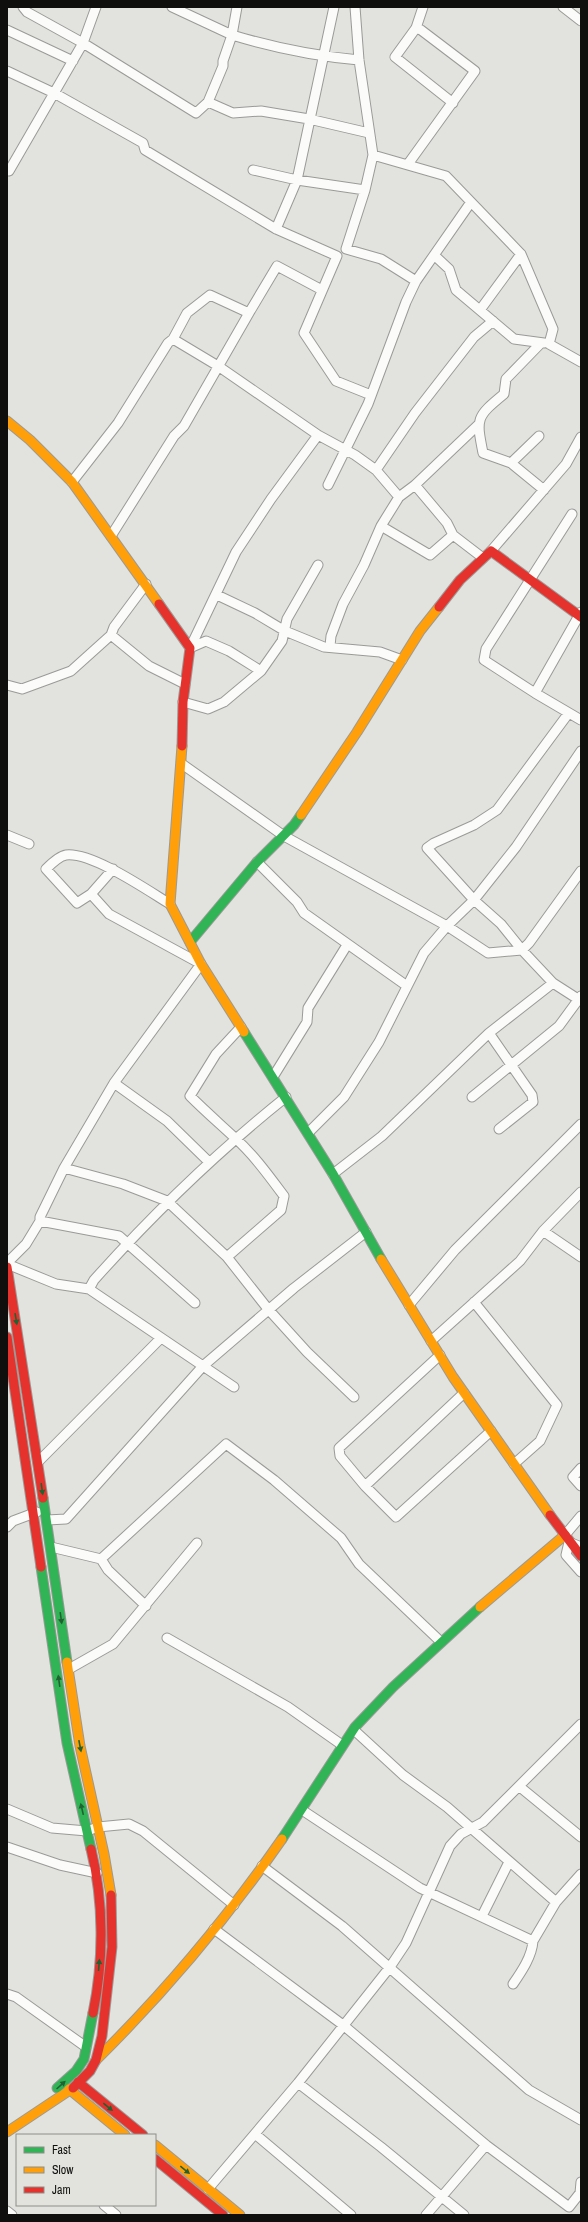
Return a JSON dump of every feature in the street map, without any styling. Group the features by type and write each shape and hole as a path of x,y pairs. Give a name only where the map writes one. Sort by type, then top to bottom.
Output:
{"main road":[{"path":"7,421 30,440 72,482 146,584 190,648 183,702 182,764 170,904 201,964 333,1174 408,1305 464,1393 567,1539 581,1556"},
{"path":"190,942 257,862 284,836 357,732 420,631 460,580 491,551 580,615"},
{"path":"7,1264 51,1547 79,1743 108,1874 112,1912 112,1945 106,2010 96,2060"},
{"path":"7,1337 9,1368 34,1513 67,1743 97,1873 101,1945 94,2010 84,2059 76,2071 12,2132"},
{"path":"12,2132 78,2082 86,2074 96,2060 117,2040 214,1929 234,1905 302,1810 342,1745 396,1683 476,1608 567,1539"},
{"path":"78,2082 142,2134"},
{"path":"69,2089 124,2134"},
{"path":"156,2146 240,2215"},
{"path":"156,2161 223,2215"}],"street":[{"path":"23,7 27,12 83,43 196,113 208,102 223,66 223,61 232,35 237,7"},
{"path":"8,171 83,43 96,7"},
{"path":"172,7 232,35 278,49 323,57 359,60"},
{"path":"276,229 297,180 334,7"},
{"path":"355,7 359,60 373,155 365,190 346,249 337,256 304,333 336,381 371,394"},
{"path":"423,7 416,28 395,57 453,103"},
{"path":"563,7 581,22"},
{"path":"408,164 453,103 475,70 421,30 416,28"},
{"path":"7,30 72,61"},
{"path":"7,71 54,93 143,143 145,150 276,229 337,256"},
{"path":"208,102 233,113 261,112 309,119 369,132"},
{"path":"330,646 331,636 343,604 364,565 381,526 399,498 416,485 478,425 486,409 504,394 506,379 545,343 553,329 521,254 446,176 373,155"},
{"path":"253,170 297,180 365,190"},
{"path":"328,484 368,404 416,280 471,202"},
{"path":"346,249 381,259 416,280"},
{"path":"480,310 521,254"},
{"path":"434,255 449,269 456,290 514,339 545,343 581,362"},
{"path":"111,536 174,436 184,426 277,266 322,290"},
{"path":"72,482 118,423 168,343 173,339 187,313 210,296 249,313"},
{"path":"376,470 415,412 474,337 493,321"},
{"path":"173,339 218,366 318,435 355,455 376,470 399,498"},
{"path":"478,425 483,453 511,464 544,490"},
{"path":"190,648 217,596 236,552 271,498 318,435"},
{"path":"511,464 539,436"},
{"path":"491,551 566,464 581,437"},
{"path":"416,485 447,523 453,535 483,558"},
{"path":"572,514 484,654 484,660 488,664 560,707 568,714 581,720"},
{"path":"381,526 430,555 453,535"},
{"path":"183,702 208,708 219,704 261,671 282,641 287,620 318,565"},
{"path":"7,685 22,689 71,671 111,635 114,627 146,584"},
{"path":"217,596 255,613 285,631 324,647 330,646 380,652 402,660"},
{"path":"535,693 580,615"},
{"path":"111,635 148,666 185,684"},
{"path":"190,648 206,641 229,651 261,671"},
{"path":"472,1097 559,1026 580,999 554,983 522,950 501,924 474,900 427,848 474,826 497,810 568,714"},
{"path":"308,1133 344,1096 379,1042 424,953 447,926 474,900 516,847 581,751"},
{"path":"182,764 284,836 447,926 488,953 522,950 529,943 581,871"},
{"path":"7,835 29,844"},
{"path":"113,869 91,894 77,903 47,868 64,855 74,855 113,869 170,904"},
{"path":"257,862 297,902 304,912 407,986"},
{"path":"91,894 109,914 201,964 114,1083 64,1168 40,1217 40,1221 26,1244 7,1264 56,1284 89,1289 234,1387"},
{"path":"273,1077 307,1022 308,1008 347,944"},
{"path":"333,1174 382,1136 489,1032 554,983"},
{"path":"227,1257 281,1210 284,1196 265,1170 235,1138 216,1123 190,1096 216,1054 241,1027"},
{"path":"489,1032 532,1095 533,1102 499,1129"},
{"path":"114,1083 167,1121 209,1162"},
{"path":"89,1289 94,1280 167,1201 235,1138 286,1097"},
{"path":"408,1305 455,1250 581,1124"},
{"path":"64,1168 122,1184 167,1201 227,1257 268,1309 307,1352 354,1398"},
{"path":"431,1341 520,1261 543,1230 580,1196"},
{"path":"40,1221 119,1236 128,1242 195,1303"},
{"path":"543,1230 581,1257"},
{"path":"46,1520 66,1519 203,1366 268,1309 366,1232"},
{"path":"474,1302 557,1405 540,1441 514,1464"},
{"path":"38,1462 161,1338"},
{"path":"440,1355 339,1448 340,1456 392,1516 397,1517 491,1431"},
{"path":"365,1486 464,1393"},
{"path":"101,1559 226,1444 274,1480 341,1538 359,1564 441,1642"},
{"path":"581,1468 573,1477 581,1486"},
{"path":"7,1527 13,1522 45,1509"},
{"path":"581,1516 567,1539 566,1555 581,1572"},
{"path":"567,1539 581,1547"},
{"path":"68,1670 113,1644 197,1544"},
{"path":"51,1547 101,1559 108,1570 146,1606"},
{"path":"167,1638 288,1707 342,1745"},
{"path":"208,2188 298,2083 390,1967 406,1943 450,1846 461,1834 483,1822 520,1787 581,1724"},
{"path":"354,1730 403,1775 447,1807 556,1902"},
{"path":"520,1787 581,1837"},
{"path":"7,1809 52,1828 87,1831 98,1827 129,1824 143,1831 234,1905"},
{"path":"302,1810 420,1888 533,1941"},
{"path":"7,1847 60,1865 97,1873"},
{"path":"482,1916 509,1862"},
{"path":"262,1866 342,1926 529,2090 581,2120"},
{"path":"513,1984 523,1969 533,1947 533,1941 556,1902 581,1874"},
{"path":"214,1929 344,2025 486,2144 569,2207 580,2193 581,2182"},
{"path":"7,1994 16,1997 86,2047"},
{"path":"298,2083 381,2147 441,2198 464,2215"},
{"path":"255,2134 351,2215"},
{"path":"426,2215 486,2144"},
{"path":"105,2206 116,2215"},
{"path":"7,2211 12,2215"}],"traffic: fast":[{"path":"190,942 257,862 294,825 301,815"},
{"path":"244,1032 333,1174 381,1259"},
{"path":"43,1498 67,1662"},
{"path":"41,1567 67,1743 91,1849"},
{"path":"282,1839 355,1727 393,1687 480,1607"},
{"path":"57,2088 76,2071 84,2059 93,2013"}],"traffic: slow":[{"path":"7,421 30,440 72,482 159,604"},
{"path":"301,815 357,732 420,631 439,607"},
{"path":"182,746 170,904 201,964 244,1032"},
{"path":"381,1259 453,1377 550,1515"},
{"path":"480,1607 565,1535"},
{"path":"67,1662 80,1746 104,1854 111,1895"},
{"path":"96,2060 122,2034 194,1954 217,1926 282,1839"},
{"path":"7,2132 73,2088"},
{"path":"69,2089 124,2134"},
{"path":"156,2146 240,2215"}],"traffic: jam":[{"path":"439,607 460,580 491,551 581,617"},
{"path":"159,604 190,648 183,702 182,746"},
{"path":"7,1267 43,1498"},
{"path":"7,1337 41,1567"},
{"path":"550,1515 581,1556"},
{"path":"91,1849 98,1890 101,1931 101,1952 97,1993 93,2013"},
{"path":"73,2088 90,2071 96,2060 102,2036 112,1947 111,1895"},
{"path":"78,2082 142,2134"},
{"path":"156,2160 223,2215"}]}
